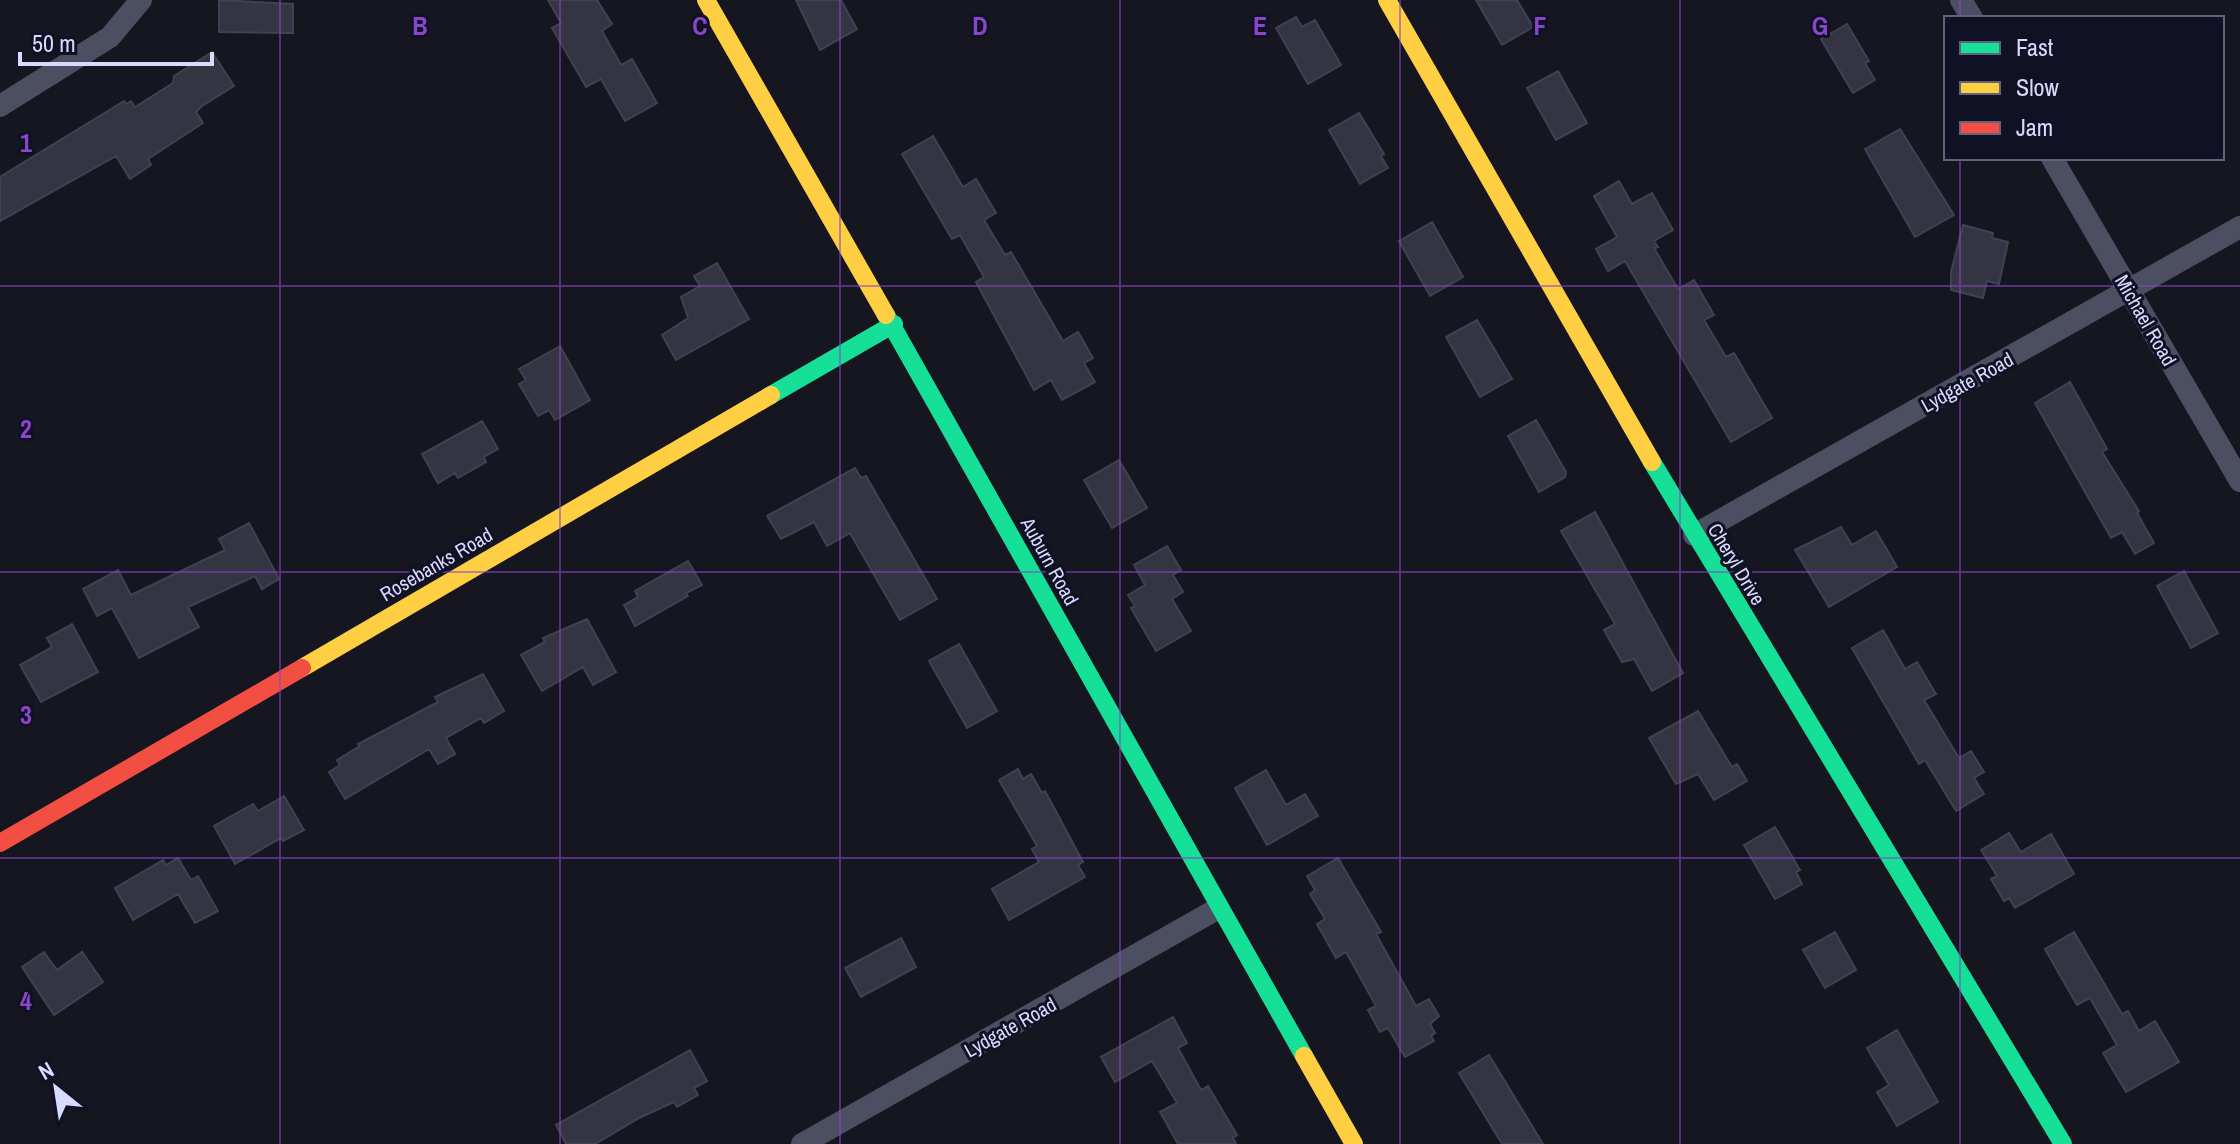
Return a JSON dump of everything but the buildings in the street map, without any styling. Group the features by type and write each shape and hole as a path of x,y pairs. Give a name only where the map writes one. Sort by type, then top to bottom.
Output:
{"street":[{"path":"0,106 110,37 141,0"},
{"name":"Auburn Road","path":"706,0 894,324 1217,909 1354,1144"},
{"name":"Cheryl Drive","path":"1387,0 1694,535 2063,1144"},
{"name":"Michael Road","path":"2053,160 2240,481"},
{"name":"Lydgate Road","path":"1694,535 2240,227"},
{"name":"Rosebanks Road","path":"0,843 894,324"},
{"name":"Lydgate Road","path":"802,1144 1217,909"}],"traffic: fast":[{"path":"886,315 1304,1056"},
{"path":"771,395 894,324"},
{"path":"1652,462 2063,1144"}],"traffic: slow":[{"path":"706,0 886,315"},
{"path":"1387,0 1652,462"},
{"path":"302,668 771,395"},
{"path":"1304,1056 1354,1144"}],"traffic: jam":[{"path":"0,843 302,668"}]}
